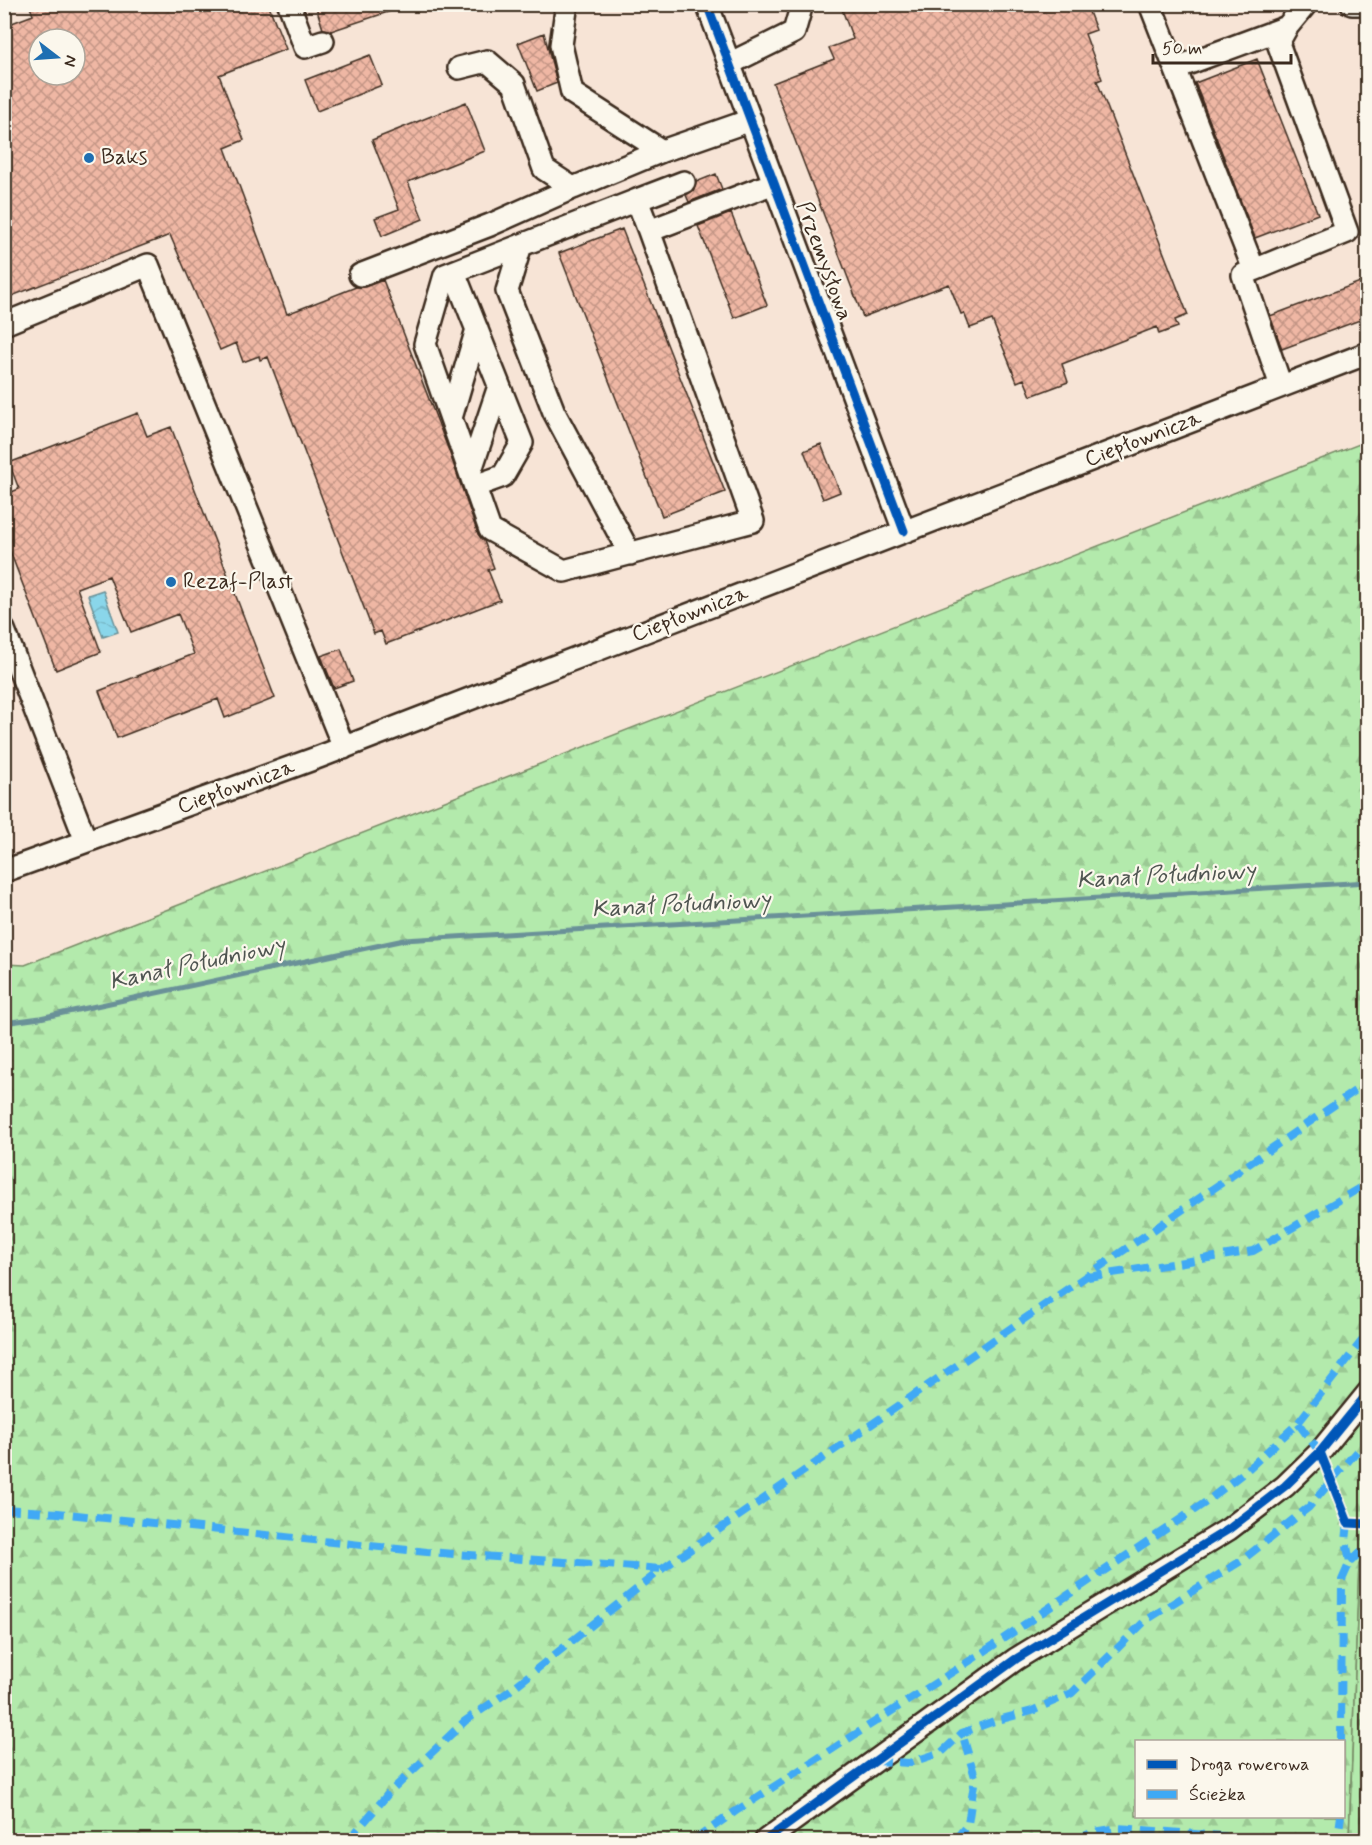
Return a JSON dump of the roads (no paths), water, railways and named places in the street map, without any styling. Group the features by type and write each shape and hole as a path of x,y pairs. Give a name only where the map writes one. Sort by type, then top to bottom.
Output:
{"street":[{"path":"289,4 305,47 323,41"},
{"name":"Przemysłowa","path":"707,4 904,531"},
{"path":"729,64 794,32 802,4"},
{"path":"1150,4 1254,270"},
{"path":"1281,387 1243,275 1347,232 1278,43 1287,27 1306,4"},
{"path":"1352,4 1364,4"},
{"path":"566,10 561,45 572,93 662,151"},
{"path":"1176,68 1287,27"},
{"path":"459,68 487,61 514,84 544,170 573,188"},
{"path":"360,275 490,225 662,151 751,120"},
{"path":"637,200 753,521 564,571 490,530 425,344 445,275 454,272 521,245 637,200 684,182"},
{"path":"649,231 774,183"},
{"path":"521,245 507,291 554,412 630,554"},
{"path":"4,324 148,265 344,748"},
{"path":"454,272 522,443 502,476 472,479"},
{"path":"451,418 477,329"},
{"name":"Ciepłownicza","path":"10,869 344,748 1368,353"},
{"path":"472,479 499,386"},
{"path":"4,630 86,841"},
{"path":"766,1840 1016,1659 1228,1529 1285,1486 1320,1452 1368,1393"}],"water":[{"path":"103,590 118,632 103,637 88,595"}],"waterway":[{"name":"Kanał Południowy","path":"4,1023 40,1018 404,940 1368,882"}],"place":[{"name":"Baks","path":"89,158"},
{"name":"Rezaf-Plast","path":"171,582"}]}
